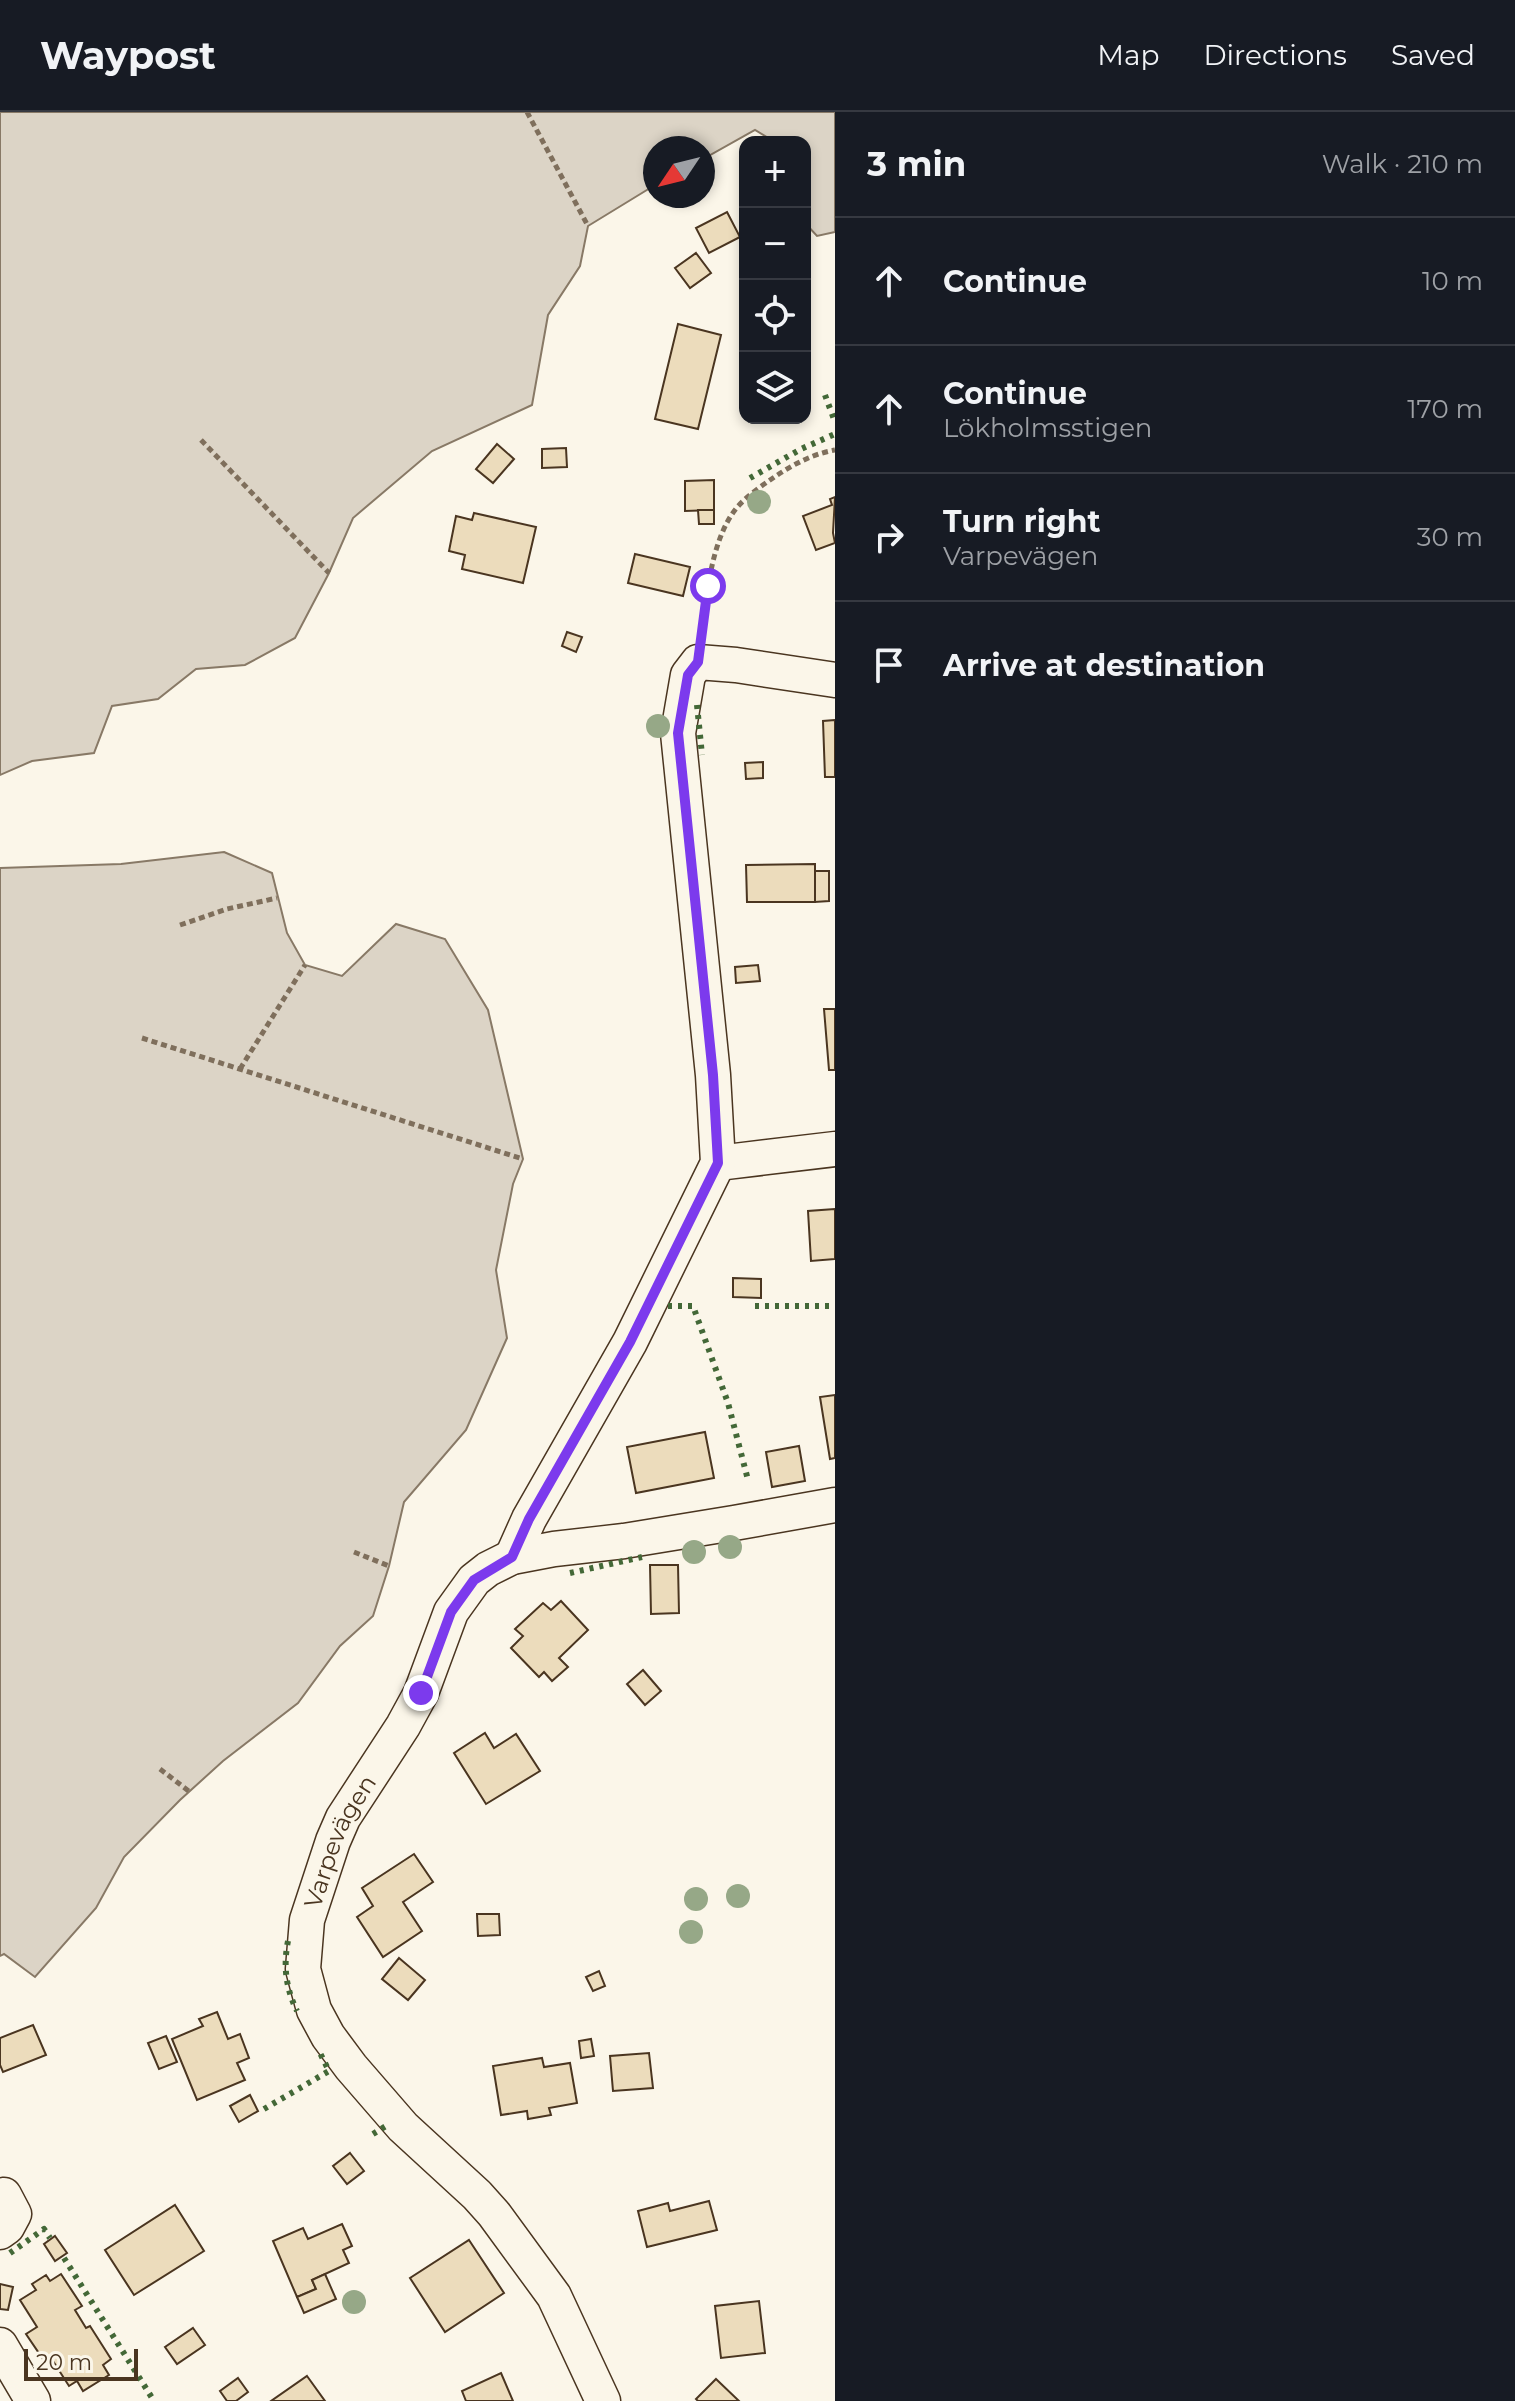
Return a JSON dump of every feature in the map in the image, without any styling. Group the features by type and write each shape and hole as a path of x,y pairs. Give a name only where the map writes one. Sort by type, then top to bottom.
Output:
{"street":[{"path":"512,1557 529,1519 630,1342 718,1163 713,1075 678,733 688,675 698,662 835,680"},
{"path":"718,1163 835,1149"},
{"name":"Varpevägen","path":"603,2401 554,2296 531,2263 477,2195 403,2127 328,2036 314,2010 303,1969 307,1920 343,1818 403,1726 421,1693 451,1612 474,1580 512,1557 835,1505"},
{"path":"0,2232 7,2227 14,2214 4,2195"},
{"path":"0,2345 33,2401"}],"path":[{"path":"527,112 588,226"},
{"path":"201,440 329,573"},
{"path":"698,662 708,586 723,529 735,509 790,466 835,450"},
{"path":"180,925 227,909 277,898"},
{"path":"240,1069 305,965"},
{"path":"142,1038 523,1159"},
{"path":"354,1552 389,1566"},
{"path":"160,1769 190,1792"}],"shaded area":[{"path":"0,112 835,112 835,232 817,236 811,230 811,136 765,136 755,130 739,136 739,139 715,152 715,136 643,136 643,192 588,226 580,266 548,315 532,405 432,451 353,518 295,638 245,665 196,669 158,699 112,706 94,753 32,761 0,775"},
{"path":"224,852 272,873 287,933 305,965 342,976 396,924 445,939 488,1010 523,1159 513,1184 496,1270 507,1338 466,1430 404,1502 373,1616 340,1646 298,1703 223,1761 124,1857 96,1908 35,1977 4,1954 0,1956 0,868 121,864"}],"building":[{"path":"727,212 739,238 709,253 696,228"},
{"path":"696,253 711,273 690,288 675,268"},
{"path":"678,324 721,335 698,429 655,419"},
{"path":"497,444 514,459 493,483 476,469"},
{"path":"566,448 567,467 542,468 542,449"},
{"path":"714,480 714,510 685,511 685,481"},
{"path":"835,497 835,543 816,550 803,516 832,505 830,499"},
{"path":"698,510 714,510 714,524 699,524"},
{"path":"474,513 536,527 523,583 462,569 465,555 449,551 456,516 472,520"},
{"path":"635,554 690,567 683,596 628,583"},
{"path":"567,632 582,637 576,652 562,646"},
{"path":"835,720 835,777 825,777 823,721"},
{"path":"763,762 763,778 746,779 745,763"},
{"path":"815,864 815,902 747,902 746,865"},
{"path":"815,871 829,871 829,901 815,902"},
{"path":"758,965 760,981 736,983 735,967"},
{"path":"824,1009 835,1009 835,1070 829,1070"},
{"path":"835,1209 835,1259 811,1261 808,1211"},
{"path":"733,1278 761,1279 761,1298 733,1297"},
{"path":"835,1395 835,1458 830,1459 820,1397"},
{"path":"705,1432 714,1478 636,1493 627,1447"},
{"path":"799,1446 805,1481 772,1487 766,1452"},
{"path":"650,1565 678,1565 679,1613 651,1614"},
{"path":"561,1601 588,1630 559,1658 568,1667 552,1681 544,1672 539,1677 511,1648 523,1636 515,1629 543,1603 551,1610"},
{"path":"643,1670 661,1691 645,1705 627,1684"},
{"path":"485,1733 494,1748 516,1734 540,1771 486,1804 454,1753"},
{"path":"414,1854 433,1882 403,1902 422,1931 383,1957 357,1917 373,1906 362,1888"},
{"path":"477,1914 499,1914 500,1935 478,1936"},
{"path":"399,1958 425,1980 408,2000 382,1979"},
{"path":"599,1971 605,1986 593,1991 586,1977"},
{"path":"217,2012 228,2039 240,2034 249,2058 237,2063 245,2080 197,2100 172,2039 203,2026 199,2019"},
{"path":"33,2025 46,2055 3,2072 0,2038"},
{"path":"166,2036 177,2062 159,2069 148,2043"},
{"path":"591,2039 594,2056 581,2058 579,2041"},
{"path":"649,2053 653,2088 613,2091 610,2056"},
{"path":"542,2058 544,2067 570,2063 577,2103 549,2108 551,2115 528,2119 527,2111 501,2115 493,2066"},
{"path":"250,2095 258,2111 239,2122 230,2106"},
{"path":"350,2153 364,2171 347,2184 333,2166"},
{"path":"709,2201 717,2230 647,2247 638,2211 668,2203 670,2211"},
{"path":"175,2205 204,2251 134,2295 105,2250"},
{"path":"342,2224 352,2246 343,2250 349,2263 312,2280 316,2289 297,2297 273,2241 303,2228 308,2239"},
{"path":"55,2236 67,2253 55,2261 44,2244"},
{"path":"469,2240 504,2293 445,2332 410,2278"},
{"path":"61,2274 82,2306 75,2310 86,2328 90,2326 111,2359 103,2365 109,2375 83,2391 77,2381 69,2386 51,2358 45,2362 26,2334 37,2327 20,2300 36,2290 32,2284 46,2275 50,2281"},
{"path":"325,2274 336,2299 304,2313 297,2297 316,2289 312,2280"},
{"path":"0,2284 13,2287 8,2310 0,2309"},
{"path":"759,2301 765,2353 721,2358 715,2306"},
{"path":"193,2328 205,2345 177,2364 165,2347"},
{"path":"501,2373 513,2401 466,2401 462,2391"},
{"path":"307,2376 325,2401 271,2401"},
{"path":"238,2378 248,2392 236,2401 227,2401 220,2391"},
{"path":"716,2379 739,2401 698,2401 696,2399"}],"hedge":[{"path":"825,395 835,422"},
{"path":"750,478 835,434"},
{"path":"697,705 702,755"},
{"path":"668,1306 693,1306 728,1403 748,1480"},
{"path":"755,1306 835,1306"},
{"path":"570,1573 642,1557"},
{"path":"288,1941 286,1977 297,2011"},
{"path":"264,2109 329,2071 318,2049"},
{"path":"373,2134 386,2126"},
{"path":"10,2253 44,2229 50,2238"},
{"path":"64,2258 154,2401"}],"route":[{"path":"421,1693 451,1612 474,1580 512,1557 529,1519 630,1342 718,1163 713,1075 678,733 688,675 698,662 708,586"}]}
